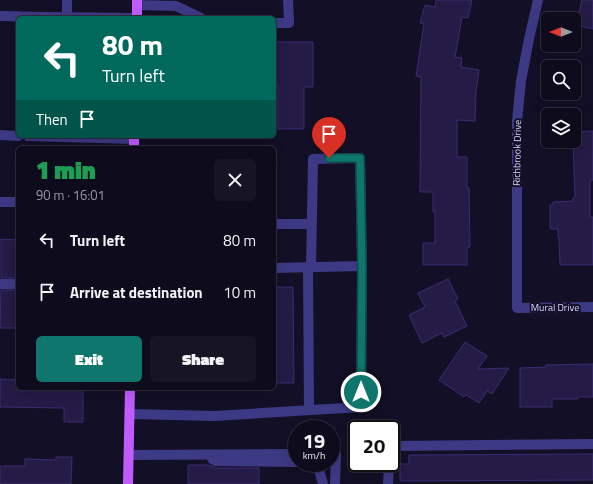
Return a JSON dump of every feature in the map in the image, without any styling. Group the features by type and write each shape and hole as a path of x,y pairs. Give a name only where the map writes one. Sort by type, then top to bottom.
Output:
{"main road":[{"path":"137,2 137,16"},
{"path":"128,484 130,390"}],"street":[{"path":"67,0 67,16"},
{"path":"276,23 289,23 288,0"},
{"name":"Richbrook Drive","path":"517,308 517,121 522,74 538,0"},
{"path":"137,2 176,6 197,16"},
{"path":"0,16 16,16"},
{"path":"0,135 16,136"},
{"path":"79,138 134,141"},
{"path":"130,414 215,416 361,407 362,266 360,158 313,159 309,268 310,410"},
{"path":"0,202 16,202"},
{"path":"276,224 311,224"},
{"path":"276,268 362,266"},
{"path":"0,284 16,284"},
{"name":"Mural Drive","path":"517,308 593,307"},
{"path":"400,446 593,444"},
{"path":"203,454 216,461 288,462"},
{"path":"129,455 288,454"},
{"path":"320,472 323,484"},
{"path":"335,472 335,484"},
{"path":"388,484 389,472"}],"building":[{"path":"436,0 472,0 468,18 462,17 455,57 462,58 461,67 479,70 476,92 475,121 457,120 457,157 467,157 470,247 467,247 467,265 423,265 423,243 435,243 435,211 433,212 433,192 420,192 421,77 416,76 424,24 420,23 425,5 435,7"},
{"path":"582,0 593,0 593,29 581,26 581,12 579,12"},
{"path":"276,42 313,42 313,87 304,87 304,129 278,129 278,87 276,87"},
{"path":"593,131 593,180 590,180 590,217 593,217 593,265 560,265 558,229 550,229 550,205 553,205 553,202 573,201 573,198 575,198 573,148 581,148 581,132"},
{"path":"1,239 16,240 16,278 1,278"},
{"path":"448,279 458,299 455,301 467,326 444,337 442,333 422,343 409,315 425,307 418,293"},
{"path":"276,287 293,287 294,383 276,383"},
{"path":"1,290 16,290 16,328 0,328"},
{"path":"465,342 487,356 478,369 509,368 492,394 487,391 479,403 466,395 464,397 439,380"},
{"path":"593,364 593,397 578,397 578,399 552,399 552,407 520,407 520,368 546,367 546,365"},
{"path":"0,379 16,380 16,390 83,390 83,422 64,422 64,408 0,407"},
{"path":"593,454 593,480 400,481 400,464 409,464 409,455"},
{"path":"56,457 72,457 71,484 0,484 0,466 25,466 25,459 56,460"},
{"path":"188,465 209,465 216,468 259,468 259,484 188,484"}],"route":[{"path":"329,158 360,158 362,266 361,392"}]}
